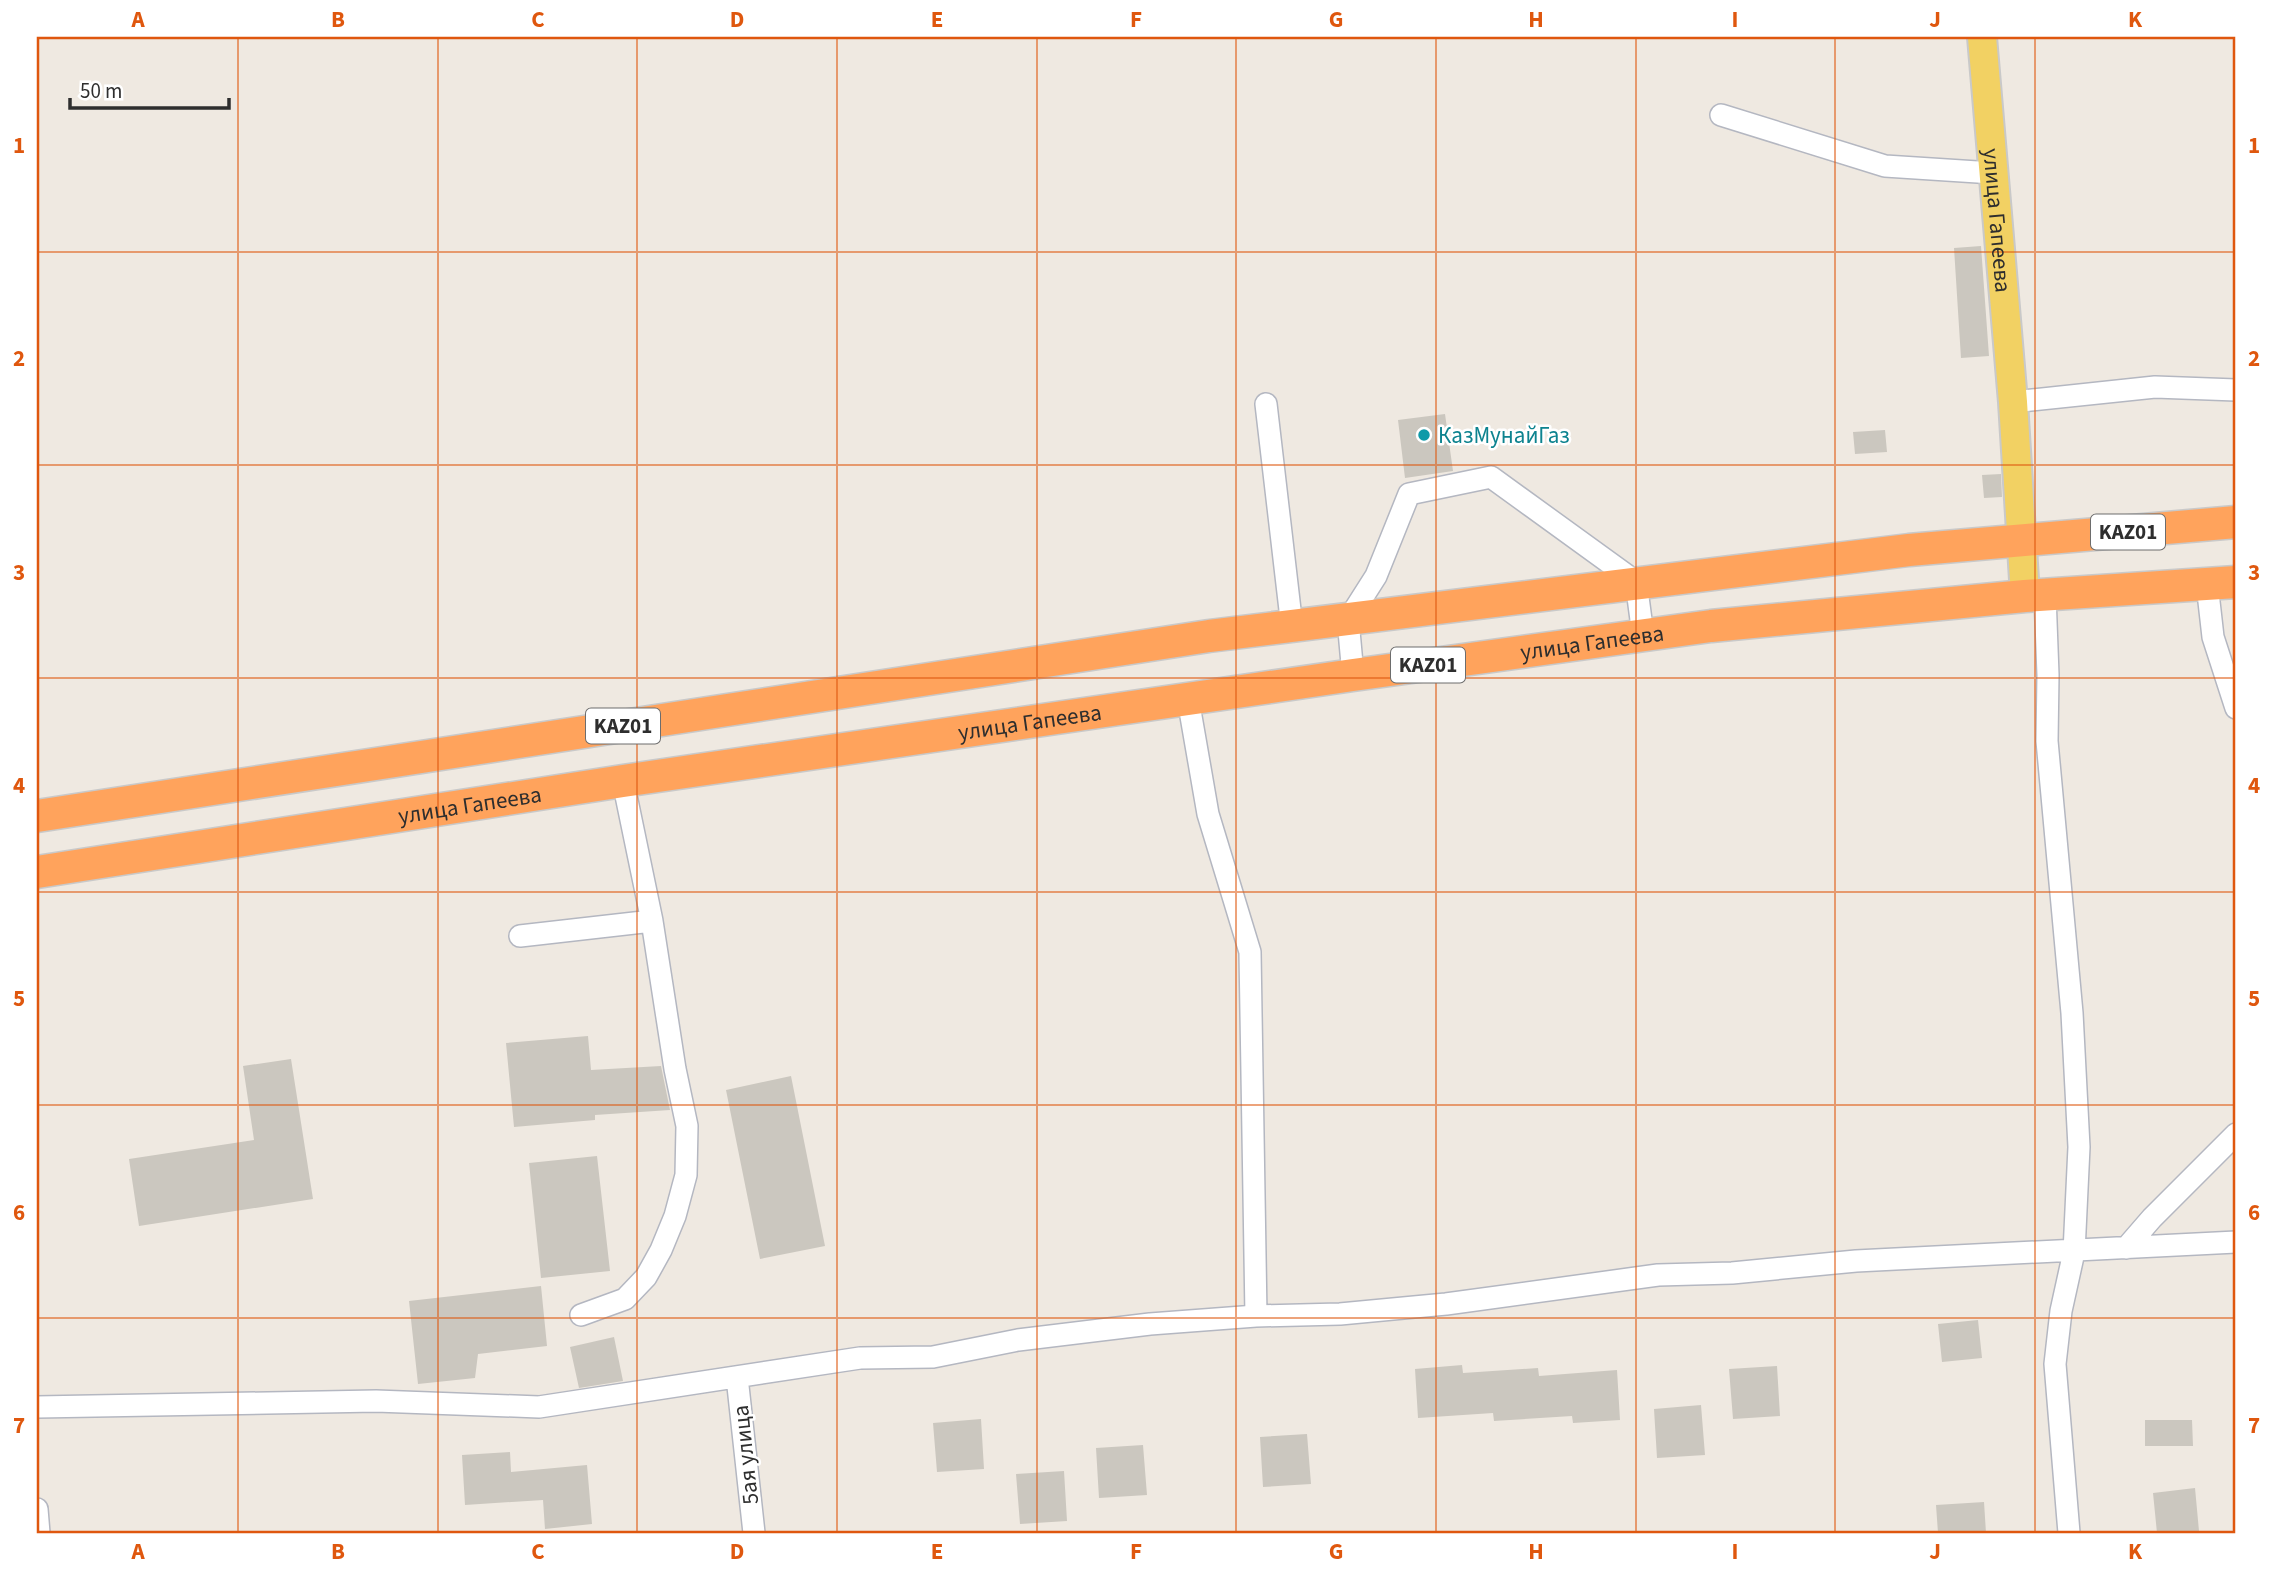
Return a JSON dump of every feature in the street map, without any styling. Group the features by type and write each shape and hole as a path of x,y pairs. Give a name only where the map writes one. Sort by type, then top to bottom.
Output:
{"highway":[{"name":"KАZ01","path":"37,816 1209,636 1909,550 2236,522"},
{"name":"улица Гапеева","path":"37,872 623,781 1711,626 2035,595 2221,583"}],"main road":[{"name":"улица Гапеева","path":"1982,37 2013,402 2021,541 2035,595"}],"street":[{"path":"1721,115 1885,166 1993,173"},
{"path":"2013,402 2154,387 2236,390"},
{"path":"1266,404 1292,627"},
{"path":"1353,675 1348,620 1376,576 1409,494 1490,477 1636,582 1643,635"},
{"path":"2221,583 2213,637 2236,708"},
{"path":"2035,595 2048,675 2048,740 2072,1013 2079,1147 2074,1252 2061,1311 2055,1364 2069,1533"},
{"path":"1188,699 1208,814 1250,952 1256,1316"},
{"path":"581,1315 625,1299 646,1277 675,1216 686,1175 687,1126 652,921 623,781"},
{"path":"520,936 652,921"},
{"path":"2126,1248 2152,1218 2236,1134"},
{"path":"37,1407 376,1401 539,1407 860,1359 933,1357 1018,1340 1150,1324 1256,1316 1340,1314 1446,1304 1658,1275 1732,1272 1856,1261 2236,1242"},
{"name":"5ая улица","path":"737,1377 754,1533"},
{"path":"37,1509 39,1533"}],"building":[{"path":"1981,246 1989,356 1961,358 1954,248"},
{"name":"КазМунайГаз","path":"1445,414 1453,471 1405,478 1398,420"},
{"path":"1885,430 1887,452 1855,454 1853,432"},
{"path":"2001,474 2002,497 1984,498 1982,475"},
{"path":"588,1036 591,1070 661,1066 670,1110 595,1115 595,1120 514,1127 506,1043"},
{"path":"291,1059 313,1199 139,1226 129,1159 254,1140 243,1066"},
{"path":"791,1076 825,1246 760,1259 726,1090"},
{"path":"597,1156 610,1271 541,1278 529,1163"},
{"path":"541,1286 547,1346 478,1354 475,1378 418,1384 409,1301"},
{"path":"1978,1320 1982,1358 1942,1362 1938,1324"},
{"path":"614,1337 623,1381 579,1388 570,1347"},
{"path":"1462,1365 1463,1373 1538,1368 1539,1376 1617,1370 1620,1420 1573,1423 1572,1416 1494,1421 1493,1413 1418,1418 1415,1369"},
{"path":"1777,1366 1780,1416 1733,1419 1729,1369"},
{"path":"1701,1405 1705,1455 1657,1458 1654,1409"},
{"path":"981,1419 984,1469 937,1472 933,1423"},
{"path":"2145,1420 2192,1420 2193,1446 2145,1446"},
{"path":"1307,1434 1311,1484 1263,1487 1260,1437"},
{"path":"1143,1445 1147,1495 1099,1498 1096,1448"},
{"path":"510,1452 511,1472 587,1465 592,1524 545,1529 543,1500 465,1505 462,1455"},
{"path":"1064,1471 1067,1521 1020,1524 1016,1474"},
{"path":"2195,1488 2199,1531 2157,1533 2153,1493"},
{"path":"1984,1502 1986,1533 1938,1533 1936,1505"}],"place":[{"name":"КазМунайГаз","path":"1424,435"}]}
